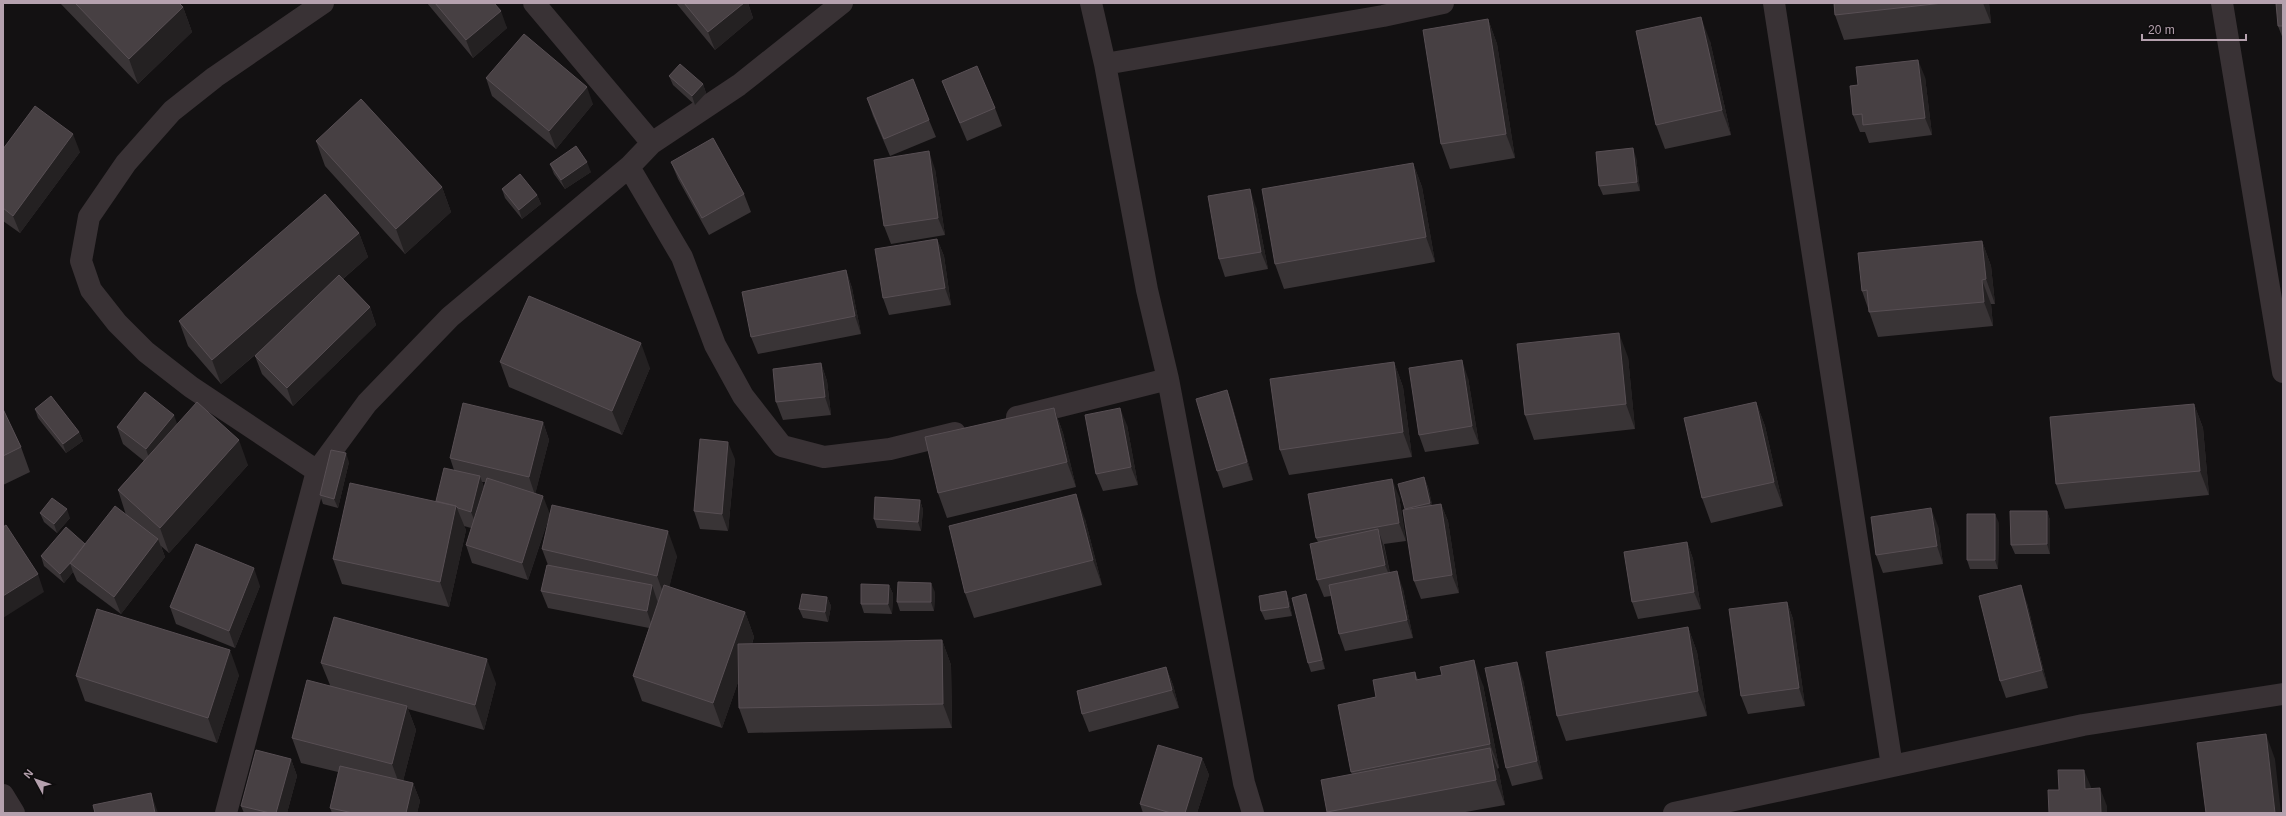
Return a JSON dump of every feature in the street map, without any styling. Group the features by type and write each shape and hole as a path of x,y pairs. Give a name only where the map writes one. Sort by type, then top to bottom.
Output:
{"street":[{"path":"317,471 191,387 146,352 117,323 91,290 81,261 89,217 126,162 172,111 216,77 323,3"},
{"path":"534,3 652,143"},
{"path":"226,813 317,471 367,403 450,317 629,167 652,143 739,85 842,3"},
{"path":"1091,3 1105,64 1147,290 1168,379 1242,775 1253,813"},
{"path":"1105,64 1383,16 1443,3"},
{"path":"1774,3 1892,766"},
{"path":"2222,3 2283,372"},
{"path":"629,167 682,257 715,345 743,396 782,446 824,457 890,449 975,428"},
{"path":"998,422 1168,379"},
{"path":"1674,813 2083,725 2283,694"},
{"path":"3,795 14,813"}],"building":[{"path":"75,3 179,3 183,7 129,59"},
{"path":"435,3 494,3 501,11 466,40"},
{"path":"684,3 744,3 708,32"},
{"path":"1834,3 1943,3 1835,15"},
{"path":"2276,3 2283,3 2283,26 2278,26"},
{"path":"1701,17 1722,110 1656,125 1636,31"},
{"path":"1488,19 1506,134 1441,144 1423,30"},
{"path":"524,34 587,87 549,131 486,78"},
{"path":"1918,60 1925,118 1863,125 1862,114 1853,115 1850,86 1858,85 1856,67"},
{"path":"680,64 703,84 692,96 669,76"},
{"path":"977,66 995,108 960,123 942,81"},
{"path":"913,79 929,120 884,139 867,98"},
{"path":"361,99 442,187 396,229 316,141"},
{"path":"35,106 73,134 13,216 3,208 3,149"},
{"path":"713,138 744,194 702,218 671,162"},
{"path":"576,146 587,162 561,180 550,164"},
{"path":"1633,148 1637,182 1599,186 1596,152"},
{"path":"929,151 938,218 884,226 874,160"},
{"path":"1413,163 1426,237 1275,264 1262,189"},
{"path":"520,174 537,195 519,210 502,189"},
{"path":"1250,189 1261,252 1219,259 1208,196"},
{"path":"325,194 359,233 212,360 179,321"},
{"path":"937,239 945,288 883,298 875,249"},
{"path":"1982,241 1986,279 1982,280 1984,302 1869,312 1867,290 1862,291 1858,253"},
{"path":"846,270 855,316 751,337 742,292"},
{"path":"339,275 370,307 287,388 255,356"},
{"path":"529,296 641,343 612,411 500,362"},
{"path":"1619,333 1626,404 1525,415 1517,344"},
{"path":"1462,360 1472,426 1419,435 1409,368"},
{"path":"1394,362 1403,432 1280,450 1270,379"},
{"path":"821,363 825,397 776,402 773,369"},
{"path":"1227,390 1247,462 1217,471 1196,399"},
{"path":"145,392 174,415 146,449 117,427"},
{"path":"51,396 79,432 63,444 35,409"},
{"path":"197,402 239,440 160,528 118,490"},
{"path":"1756,402 1774,482 1702,498 1684,418"},
{"path":"463,403 543,422 529,477 450,458"},
{"path":"2194,404 2200,471 2056,484 2050,417"},
{"path":"1054,408 1067,462 938,493 925,437"},
{"path":"1120,408 1131,467 1096,474 1085,415"},
{"path":"3,409 21,447 3,456"},
{"path":"700,439 728,442 722,514 694,511"},
{"path":"331,450 346,453 334,499 320,495"},
{"path":"444,468 480,476 471,512 456,506 436,501"},
{"path":"1424,477 1430,503 1405,509 1398,484"},
{"path":"487,478 543,496 522,563 466,545"},
{"path":"1392,479 1399,523 1316,538 1308,494"},
{"path":"350,483 456,506 440,582 333,559"},
{"path":"1076,494 1093,560 965,593 949,526"},
{"path":"875,497 920,500 918,522 874,519"},
{"path":"52,498 67,509 54,524 40,513"},
{"path":"1441,504 1452,575 1414,581 1403,510"},
{"path":"552,505 668,531 657,576 542,549"},
{"path":"115,506 158,539 114,597 70,563"},
{"path":"1931,508 1937,546 1876,555 1871,517"},
{"path":"2010,511 2047,511 2047,544 2011,545"},
{"path":"1967,514 1995,514 1995,560 1967,560"},
{"path":"6,525 38,574 3,596 3,527"},
{"path":"66,527 85,544 60,574 41,556"},
{"path":"1378,529 1385,565 1317,580 1310,544"},
{"path":"1687,542 1694,592 1632,602 1624,552"},
{"path":"196,544 254,568 229,631 170,607"},
{"path":"547,565 652,585 647,611 541,591"},
{"path":"1397,571 1407,620 1339,634 1329,585"},
{"path":"898,582 931,583 931,602 897,602"},
{"path":"861,584 889,585 888,604 861,604"},
{"path":"664,585 745,612 713,703 633,676"},
{"path":"2021,585 2042,670 2000,681 1979,596"},
{"path":"1286,591 1289,607 1261,611 1259,596"},
{"path":"802,594 827,597 825,612 799,609"},
{"path":"1306,594 1322,660 1308,663 1292,598"},
{"path":"1787,602 1799,688 1741,696 1729,609"},
{"path":"97,609 230,650 208,718 76,676"},
{"path":"334,617 487,659 475,705 321,663"},
{"path":"1688,627 1698,691 1557,716 1546,652"},
{"path":"942,640 943,704 739,708 738,644"},
{"path":"1474,660 1490,744 1351,772 1338,705 1376,697 1373,680 1415,672 1416,680 1442,675 1440,667"},
{"path":"1517,662 1537,761 1506,768 1485,668"},
{"path":"1166,667 1172,690 1082,714 1077,691"},
{"path":"307,680 407,706 392,764 292,738"},
{"path":"2266,734 2275,813 2206,813 2197,743"},
{"path":"1158,745 1202,758 1185,813 1171,813 1140,804"},
{"path":"1490,748 1496,780 1327,812 1321,780"},
{"path":"256,750 291,759 276,813 241,806"},
{"path":"340,766 413,783 406,813 353,813 330,808"},
{"path":"2058,770 2084,770 2085,789 2100,788 2101,813 2049,813 2048,790 2059,790"},
{"path":"151,793 155,813 95,813 93,805"}]}
